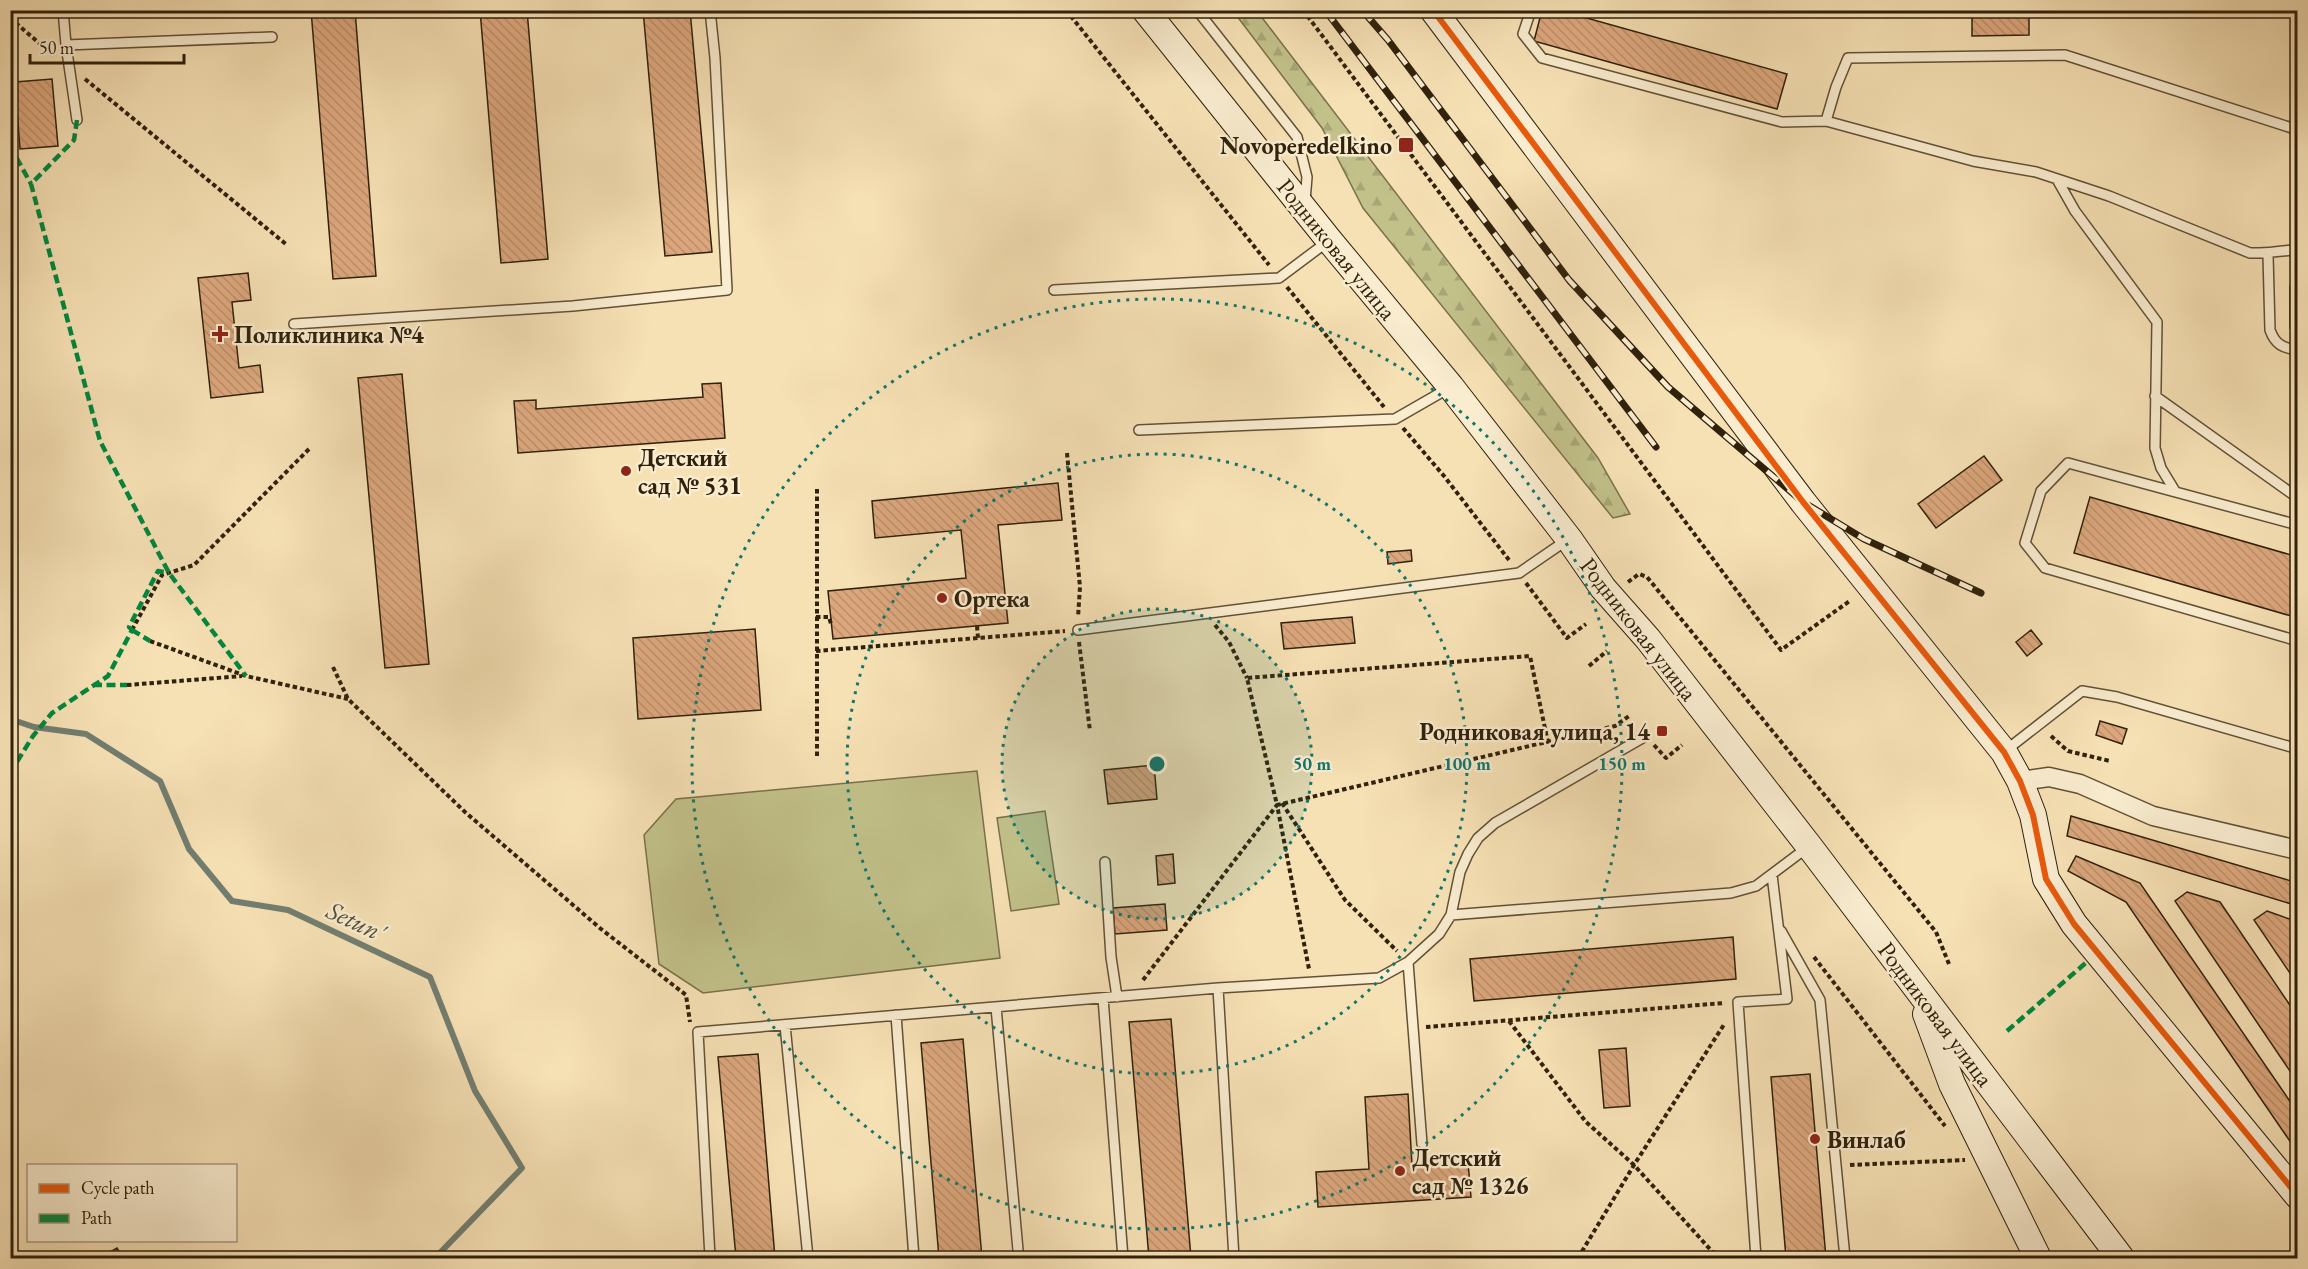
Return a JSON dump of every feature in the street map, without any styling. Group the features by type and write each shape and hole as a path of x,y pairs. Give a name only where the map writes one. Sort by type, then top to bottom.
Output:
{"main road":[{"name":"Родниковая улица","path":"1145,10 1304,210 1451,387 1569,539 1611,598 1648,639 1809,846 2121,1258"},
{"path":"1433,10 1803,502 2004,752 2020,781 2033,815 2046,879 2074,924 2298,1196"},
{"path":"1915,986 1952,1084 2038,1258"}],"street":[{"path":"2020,781 2049,777 2080,784 2153,816 2298,850"}],"lane":[{"path":"63,10 77,120"},
{"path":"294,324 573,306 727,291 715,58 710,10"},
{"path":"1197,10 1297,137 1308,177 1304,210"},
{"path":"1529,15 1523,34 1542,58 1782,122 1826,121 1973,161 2036,172 2109,196 2230,247 2268,255 2279,250 2298,250"},
{"path":"66,45 272,37"},
{"path":"1826,121 1848,58 2065,55 2298,130"},
{"path":"2058,181 2075,211 2157,322 2155,448 2161,468 2175,490"},
{"path":"1054,291 1279,278 1329,240"},
{"path":"2268,255 2270,330 2274,340 2281,346 2298,350"},
{"path":"1139,430 1395,419 1451,387"},
{"path":"2155,396 2298,498"},
{"path":"2298,525 2068,463 2041,491 2025,543 2045,568 2298,641"},
{"path":"1078,630 1519,573 1569,539"},
{"path":"2004,752 2082,690 2117,697 2298,749"},
{"path":"710,1258 698,1032 1218,988 1379,978 1408,962 1439,934 1451,915 1460,872 1478,838 1495,823 1644,738"},
{"path":"1451,915 1731,893 1756,886 1809,846"},
{"path":"1105,862 1111,957 1117,997"},
{"path":"1756,1258 1738,1002 1787,999 1772,875"},
{"path":"1778,927 1820,1000 1845,1258"},
{"path":"1408,962 1422,1144"},
{"path":"1218,988 1234,1258"},
{"path":"1104,998 1123,1258"},
{"path":"996,1007 1018,1251"},
{"path":"896,1015 914,1258"},
{"path":"785,1025 808,1258"}],"path":[{"path":"1066,10 1168,135 1279,278 1444,476 1567,638 1586,624"},
{"path":"1303,10 1781,650 1851,600"},
{"path":"10,18 44,50 69,66 287,245"},
{"path":"132,630 162,576 194,565 311,447"},
{"path":"1066,453 1080,587 1078,630 1090,731"},
{"path":"817,489 817,756"},
{"path":"1627,583 1639,574 1647,577 1936,932 1949,964"},
{"path":"1204,612 1228,642 1247,678 1280,804 1311,982"},
{"path":"816,617 829,617 831,624"},
{"path":"977,626 978,638"},
{"path":"816,651 1078,630"},
{"path":"150,641 246,676 348,699"},
{"path":"1589,666 1607,651"},
{"path":"1247,678 1530,656 1548,743"},
{"path":"333,667 348,699 465,812 602,929 686,995 691,1031 698,1032"},
{"path":"127,685 246,676"},
{"path":"1117,997 1145,978 1280,804 1548,743 1615,726 1629,716"},
{"path":"2051,736 2068,751 2110,761"},
{"path":"1644,738 1666,758 1682,746"},
{"path":"1280,804 1345,900 1408,962"},
{"path":"1838,988 1951,1133"},
{"path":"1414,1028 1738,1002"},
{"path":"1578,1258 1634,1165 1738,1002"},
{"path":"1508,1020 1586,1122 1634,1165 1718,1258"},
{"path":"1837,1166 1972,1160 1965,1151"}],"green space":[{"path":"1233,11 1257,11 1598,458 1630,514 1613,518 1363,208 1322,128"},
{"path":"977,771 1000,958 703,993 659,964 644,835 676,799"},
{"path":"1045,811 1059,904 1011,911 997,818"}],"building":[{"path":"311,10 355,10 376,276 333,279"},
{"path":"480,10 527,10 548,259 501,263"},
{"path":"643,10 690,10 712,252 665,256"},
{"path":"1542,10 1558,10 1787,74 1777,109 1534,41"},
{"path":"1972,10 2029,10 2029,35 1972,36"},
{"path":"52,79 58,146 20,149 15,82"},
{"name":"Поликлиника №4","path":"248,273 251,300 232,302 239,368 260,365 263,392 211,398 198,278"},
{"path":"2290,286 2298,286 2298,328 2290,328"},
{"path":"402,374 429,664 385,668 358,378"},
{"path":"721,383 725,438 518,453 514,401 536,400 536,409 703,397 702,384"},
{"path":"1984,456 2002,480 1936,528 1918,504"},
{"path":"1058,483 1062,520 998,525 1008,623 833,639 828,591 966,578 961,530 875,538 872,501"},
{"path":"2090,497 2298,557 2298,618 2074,553"},
{"path":"1411,550 1412,561 1388,564 1387,552"},
{"path":"1352,617 1355,643 1284,649 1281,623"},
{"path":"755,629 761,710 638,719 633,638"},
{"path":"2031,630 2042,644 2027,656 2016,642"},
{"path":"2100,721 2127,729 2122,744 2096,735"},
{"path":"1154,765 1157,799 1108,804 1104,770"},
{"path":"2071,816 2298,883 2298,906 2067,836"},
{"path":"1173,854 1175,883 1158,885 1156,856"},
{"path":"2076,856 2140,883 2298,1113 2298,1153 2126,902 2068,871"},
{"path":"2187,892 2220,902 2298,1017 2298,1083 2175,901"},
{"path":"1165,904 1167,930 1115,934 1113,908"},
{"path":"2267,911 2298,922 2298,985 2254,920"},
{"path":"1733,937 1736,979 1474,1001 1470,959"},
{"path":"1171,1019 1191,1258 1149,1258 1129,1022"},
{"path":"963,1039 982,1258 939,1258 921,1043"},
{"path":"1626,1048 1630,1106 1604,1108 1599,1050"},
{"path":"758,1054 775,1258 736,1258 718,1057"},
{"path":"1810,1074 1826,1258 1786,1258 1771,1077"},
{"path":"1408,1094 1412,1166 1468,1162 1471,1197 1318,1207 1316,1172 1369,1169 1365,1097"},
{"path":"117,1248 123,1258 99,1258"}],"waterway":[{"name":"Setun'","path":"10,719 34,727 86,734 160,781 189,849 232,901 288,910 430,977 475,1091 522,1168 435,1258"}],"railway":[{"path":"1325,10 1656,447"},
{"path":"1362,10 1388,40 1569,280 1668,387 1803,502 1864,539 1981,593"}],"marked path":[{"path":"77,120 74,140 31,184 100,441 169,573 246,676"},
{"path":"10,146 31,184"},
{"path":"10,773 33,736 52,713 108,676 132,630 129,627 158,571 169,573"},
{"path":"132,630 150,641"},
{"path":"93,685 127,685"},
{"path":"2007,1031 2088,961"},
{"path":"10,1192 10,1201"}],"cycle path":[{"path":"1433,10 1803,502 2004,752 2020,781 2033,815 2046,879 2074,924 2298,1196"}],"place":[{"name":"Novoperedelkino","path":"1406,145"},
{"name":"Поликлиника №4","path":"220,334"},
{"name":"Детский сад № 531","path":"626,471"},
{"name":"Ортека","path":"942,598"},
{"name":"Родниковая улица, 14","path":"1662,731"},
{"name":"Винлаб","path":"1815,1139"},
{"name":"Детский сад № 1326","path":"1400,1171"}]}
